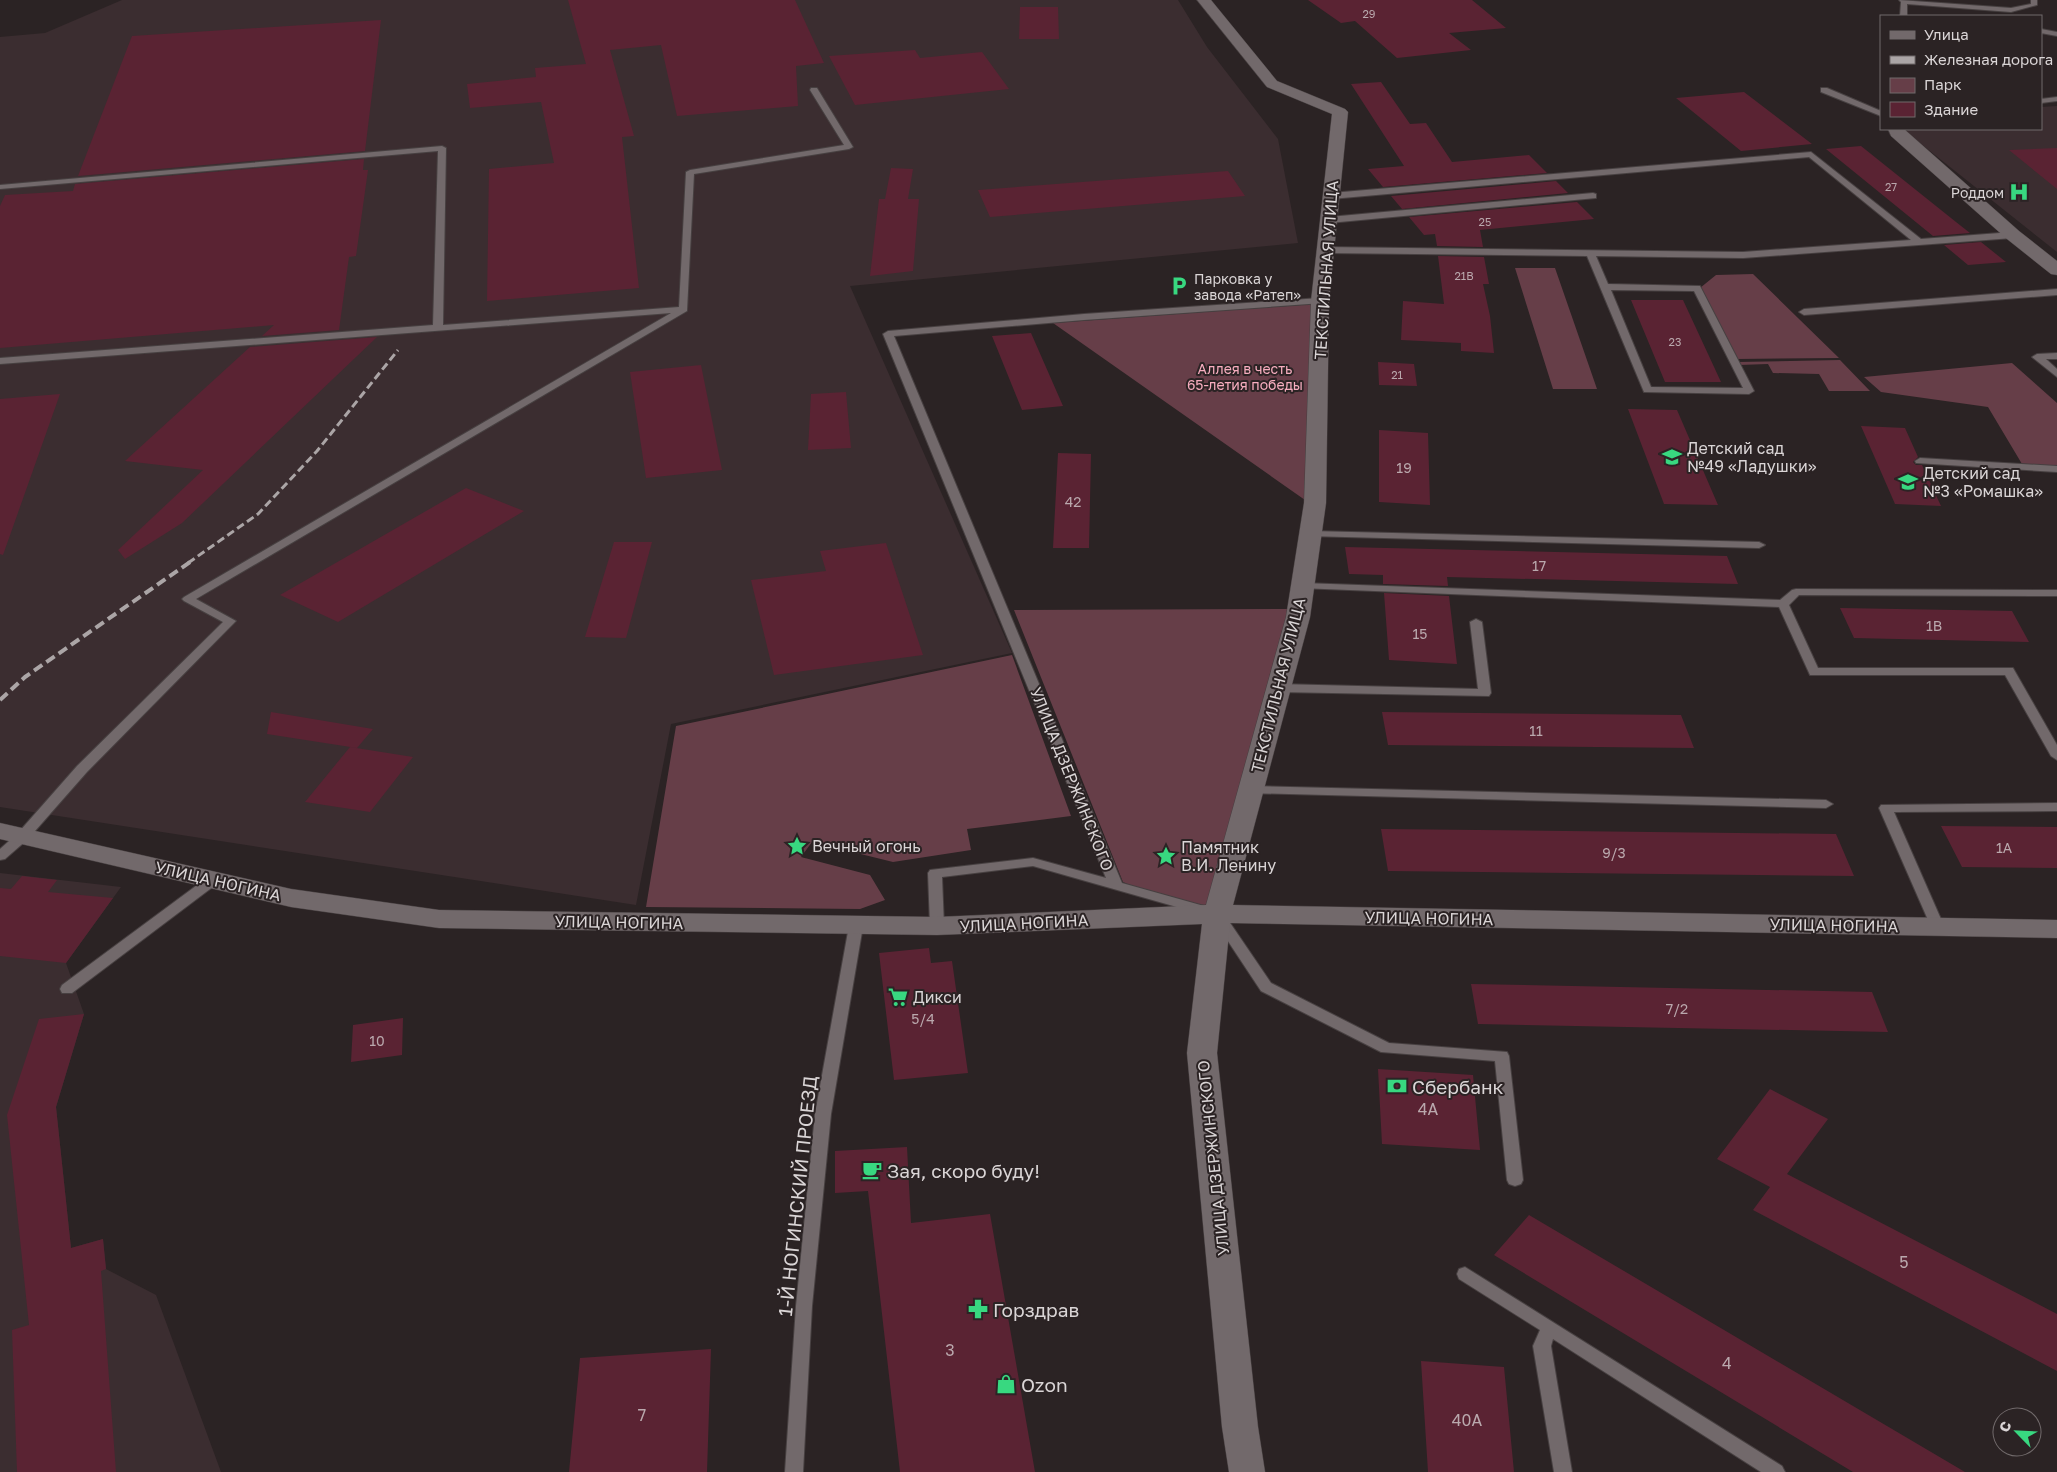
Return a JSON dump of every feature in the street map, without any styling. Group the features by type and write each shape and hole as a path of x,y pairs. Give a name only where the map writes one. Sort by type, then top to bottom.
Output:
{"street":[{"name":"ТЕКСТИЛЬНАЯ УЛИЦА","path":"1204,0 1272,84 1340,112 1320,300 1316,503 1298,617 1217,914"},
{"path":"1896,130 1897,133 2057,270"},
{"name":"УЛИЦА НОГИНА","path":"12,834 291,898 439,919 937,926 1217,914 2057,929"},
{"name":"УЛИЦА ДЗЕРЖИНСКОГО","path":"1217,914 1202,1053 1240,1427 1247,1472"}],"lane":[{"path":"1903,15 1903,1 2010,13 2034,5 2034,0"},
{"path":"2042,32 2057,34"},
{"path":"684,309 690,172 849,147 814,90"},
{"path":"1824,90 1880,114"},
{"path":"2042,101 2057,99"},
{"path":"0,187 442,148 438,328"},
{"path":"1331,196 1811,154 1918,241"},
{"path":"1328,220 1593,196"},
{"path":"1325,250 1743,255 2013,234"},
{"path":"1590,253 1647,390 1749,391 1697,288 1605,287"},
{"path":"1804,312 2057,292"},
{"name":"УЛИЦА ДЗЕРЖИНСКОГО","path":"1217,914 1115,883 888,334 1084,317 1320,300"},
{"path":"0,361 684,309"},
{"path":"0,856 12,834 82,769 230,621 188,599 684,309"},
{"path":"2057,356 2038,357 2057,374"},
{"path":"1920,461 2057,469"},
{"path":"1311,534 1759,545"},
{"path":"1303,586 1783,604 1796,592 2057,593"},
{"path":"1783,604 1814,672 2009,671 2057,756"},
{"path":"1279,688 1485,693 1476,622"},
{"path":"1251,790 1826,804"},
{"path":"1937,926 1886,808 2057,808"},
{"path":"937,926 935,872 1033,862 1115,883"},
{"path":"67,988 213,880"},
{"path":"1217,914 1266,987 1386,1048 1502,1056 1515,1180"},
{"name":"1-Й НОГИНСКИЙ ПРОЕЗД","path":"794,1472 804,1306 822,1114 856,926"},
{"path":"1464,1274 1776,1472"},
{"path":"1549,1328 1542,1346 1563,1472"}],"shaded area":[{"path":"122,0 1178,0 1207,47 1278,139 1298,243 850,286 1012,653 671,724 636,905 0,807 0,37 45,33"},
{"name":"Роддом","path":"2057,106 2057,252 1906,132 1908,130 2042,130 2042,107"},
{"path":"0,873 121,887 66,963 84,1014 56,1107 71,1248 103,1239 106,1269 156,1295 221,1472 0,1472"}],"green space":[{"path":"1515,268 1555,268 1597,389 1553,389"},
{"path":"1753,274 1839,358 1736,359 1700,288 1716,275"},
{"name":"Аллея в честь 65-летия победы","path":"1315,304 1305,500 1053,323"},
{"path":"1840,360 1870,391 1829,391 1819,374 1773,373 1768,364 1739,365 1737,362"},
{"path":"2012,363 2057,403 2057,467 2022,464 1988,407 1881,392 1864,377"},
{"path":"1297,609 1209,921 1123,882 1014,610"},
{"path":"1012,655 1071,816 967,829 971,850 893,862 812,842 801,857 870,875 885,900 860,909 646,907 676,726"}],"building":[{"path":"568,0 795,0 824,63 796,66 798,106 677,116 661,45 610,50 634,136 622,137 639,288 487,301 489,169 554,163 541,102 470,108 467,84 536,77 535,68 586,64"},
{"path":"1308,0 1472,0 1506,28 1449,33 1471,50 1397,58 1355,21 1341,23"},
{"path":"1020,7 1058,7 1059,39 1019,39"},
{"path":"381,20 365,151 78,176 132,36"},
{"path":"915,50 920,58 982,52 1009,89 855,105 829,56"},
{"path":"1381,82 1410,124 1426,123 1452,162 1529,155 1547,173 1383,187 1368,169 1404,166 1351,84"},
{"path":"1744,92 1812,144 1741,151 1676,98"},
{"path":"1861,146 1970,233 1933,236 1826,149"},
{"path":"2057,148 2057,189 2009,150"},
{"path":"364,159 363,170 368,170 356,256 349,257 339,330 262,336 274,325 0,348 0,206 5,195 73,191 75,184"},
{"path":"891,168 913,169 908,199 919,199 913,271 870,276 879,199 885,199"},
{"path":"1228,171 1245,196 990,217 978,190"},
{"path":"1556,181 1568,193 1402,209 1391,196"},
{"path":"1577,202 1594,219 1480,230 1483,247 1437,246 1435,234 1424,235 1409,217"},
{"path":"1981,242 2006,262 1968,265 1944,245"},
{"path":"1438,256 1484,257 1489,284 1483,284 1490,316 1494,353 1461,351 1461,343 1401,340 1403,301 1444,304"},
{"path":"1631,300 1683,300 1721,382 1665,382"},
{"path":"1031,333 1063,406 1022,410 992,336"},
{"path":"377,337 182,523 125,559 118,550 203,470 125,461 250,347"},
{"path":"1378,362 1414,364 1417,386 1379,385"},
{"path":"701,365 722,470 646,478 630,372"},
{"path":"846,392 851,448 808,450 811,394"},
{"path":"60,394 3,555 0,554 0,399"},
{"name":"Детский сад №49 «Ладушки»","path":"1628,409 1677,410 1718,505 1664,504"},
{"name":"Детский сад №3 «Ромашка»","path":"1861,426 1905,428 1918,457 1913,462 1916,465 1922,465 1941,506 1895,504"},
{"path":"1379,430 1428,433 1430,505 1379,502"},
{"path":"1058,453 1091,454 1089,548 1053,548"},
{"path":"466,488 524,511 338,622 280,595"},
{"path":"614,542 652,542 626,638 585,637"},
{"path":"886,543 923,655 774,675 751,580 826,571 820,551"},
{"path":"1345,547 1727,556 1738,584 1447,577 1448,586 1383,584 1383,575 1349,574"},
{"path":"1384,593 1449,596 1457,664 1389,660"},
{"path":"1840,608 2012,611 2029,642 1854,638"},
{"path":"271,712 373,729 357,748 267,734"},
{"path":"1382,712 1681,715 1694,748 1388,745"},
{"path":"350,747 413,757 370,812 305,802"},
{"path":"1941,826 2057,827 2057,868 1962,867"},
{"path":"1381,829 1836,834 1854,876 1388,871"},
{"path":"22,876 57,880 48,892 113,898 66,963 0,956 0,888 11,889"},
{"path":"929,948 931,963 952,961 968,1073 894,1080 879,953"},
{"path":"1471,984 1872,992 1888,1032 1478,1024"},
{"path":"84,1014 56,1107 71,1248 103,1239 106,1269 101,1271 116,1472 17,1472 12,1330 29,1325 7,1115 39,1019"},
{"path":"403,1018 402,1055 351,1062 353,1025"},
{"path":"1378,1069 1473,1075 1480,1150 1382,1144"},
{"path":"1770,1089 1828,1119 1787,1174 2057,1314 2057,1371 1753,1210 1770,1187 1717,1159"},
{"path":"907,1147 911,1223 990,1214 1035,1472 900,1472 868,1191 835,1193 835,1151"},
{"path":"1529,1215 1965,1472 1853,1472 1494,1255"},
{"path":"711,1349 707,1472 569,1472 580,1358"},
{"path":"1421,1361 1504,1367 1514,1472 1428,1472"}],"railway":[{"path":"188,563 258,514 317,451 398,350"},
{"path":"0,700 25,677 190,562"}],"place":[{"name":"Роддом","path":"2019,192"},
{"name":"Парковка у завода «Ратеп»","path":"1179,286"},
{"name":"Детский сад №49 «Ладушки»","path":"1672,457"},
{"name":"Детский сад №3 «Ромашка»","path":"1908,482"},
{"name":"Вечный огонь","path":"797,846"},
{"name":"Памятник В.И. Ленину","path":"1166,856"},
{"name":"Дикси","path":"898,997"},
{"name":"Сбербанк","path":"1397,1086"},
{"name":"Зая, скоро буду!","path":"872,1170"},
{"name":"Горздрав","path":"978,1309"},
{"name":"Ozon","path":"1006,1384"}]}
